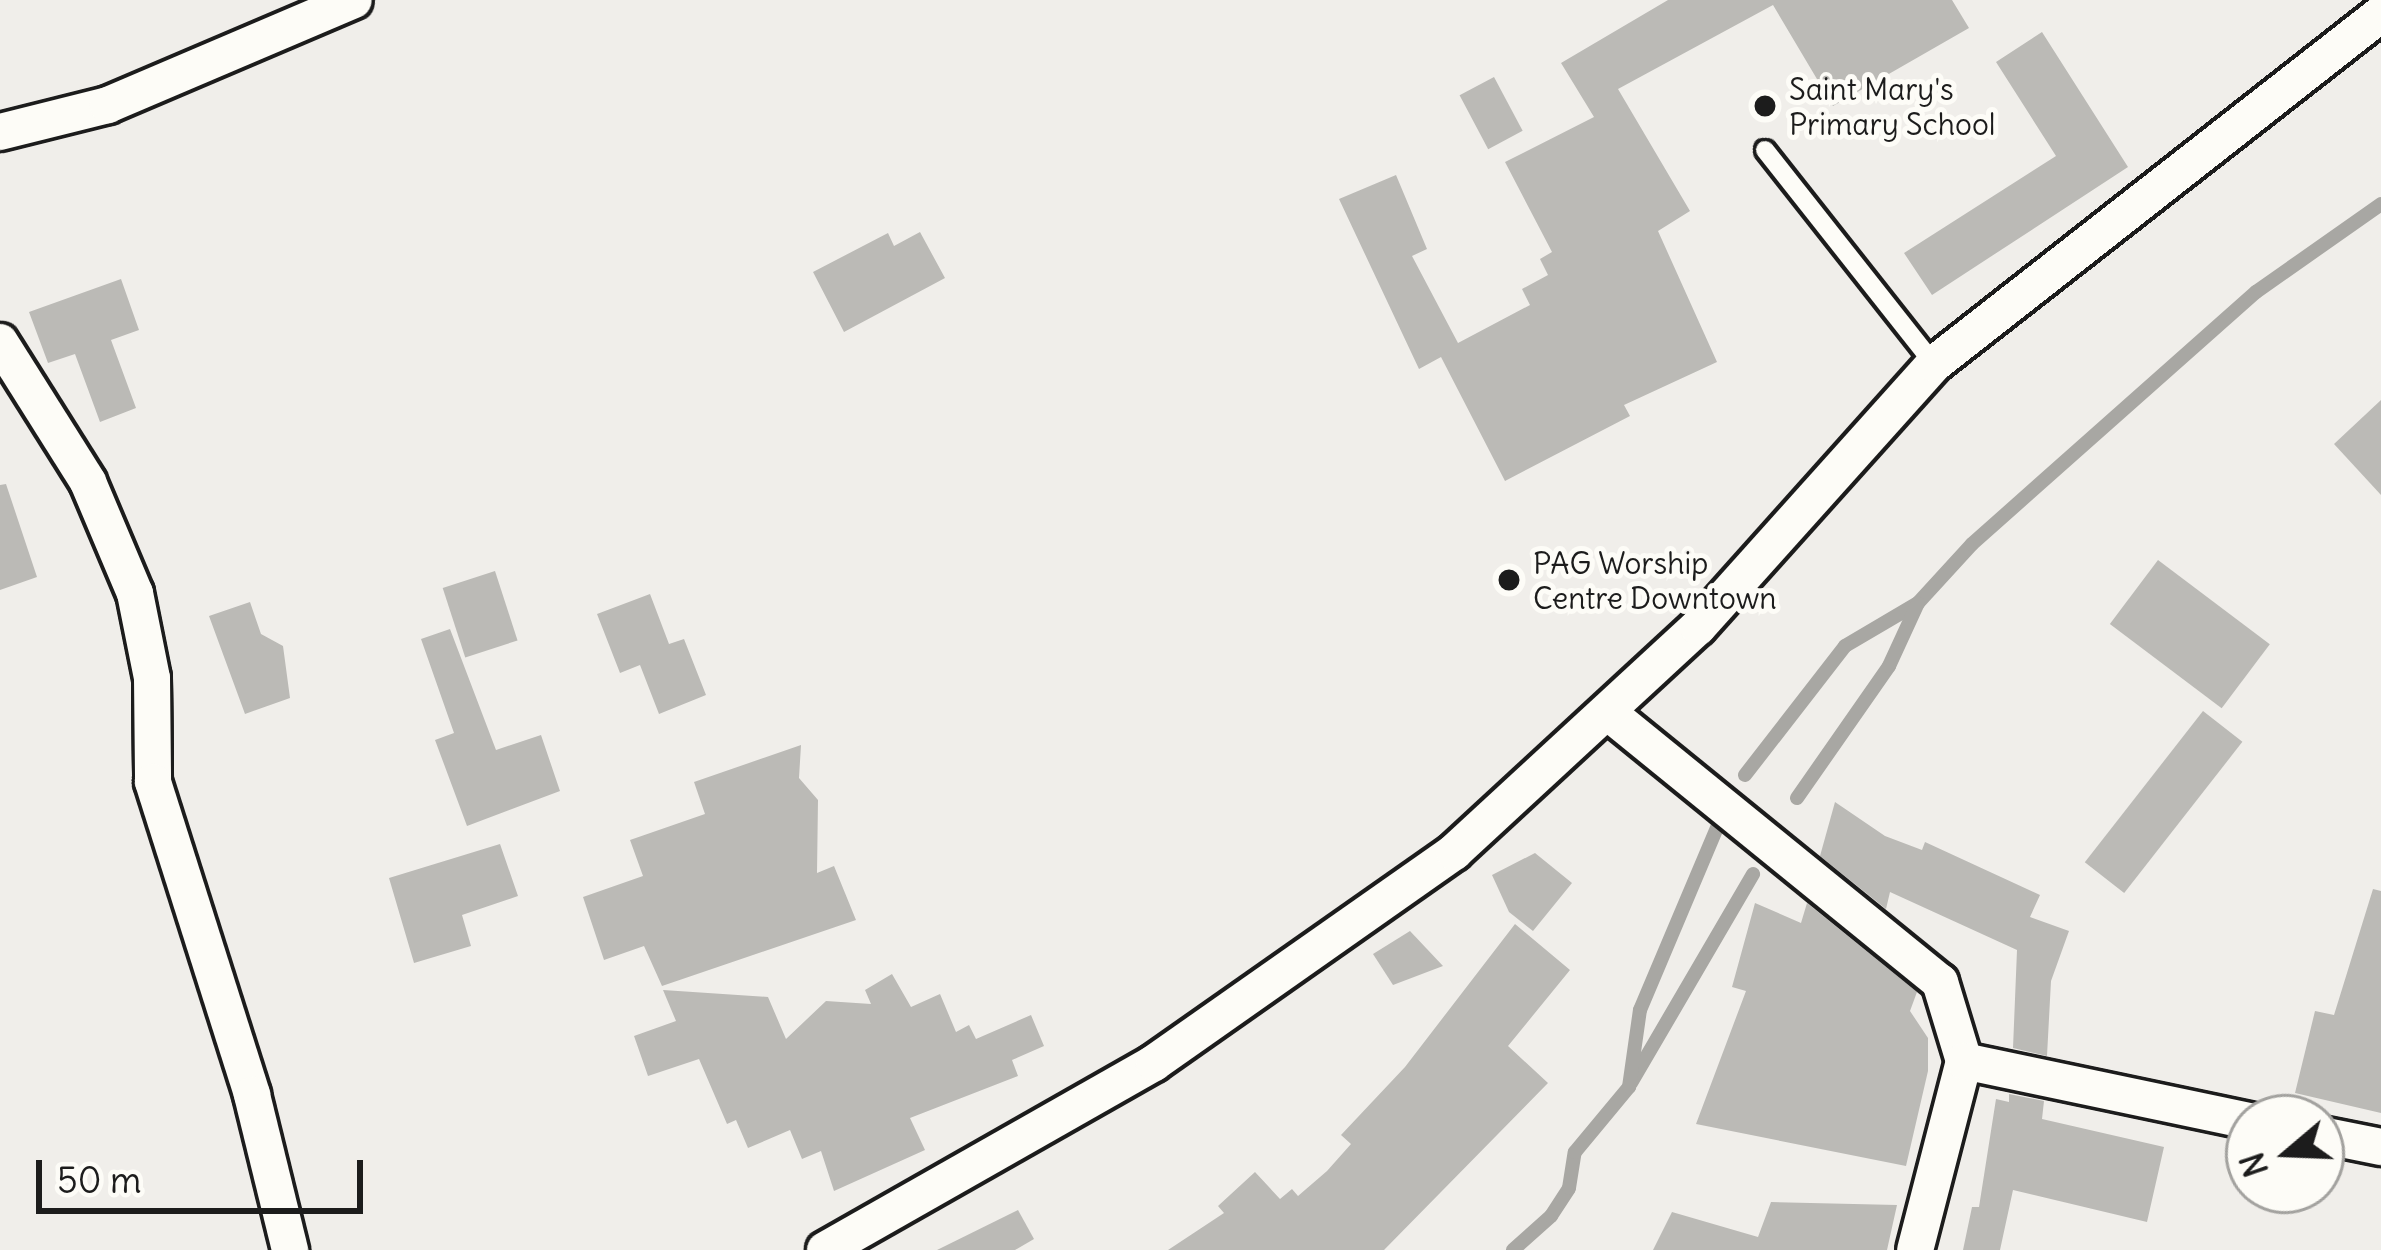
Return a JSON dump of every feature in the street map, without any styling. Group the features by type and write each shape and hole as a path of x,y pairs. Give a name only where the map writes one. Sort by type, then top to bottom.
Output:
{"street":[{"path":"0,132 108,105 354,0"},
{"path":"825,1250 1154,1063 1454,851 1610,714 1934,364 2381,14"},
{"path":"0,342 88,482 134,593 152,678 153,782 251,1095 290,1250"},
{"path":"1610,714 1911,952 1940,982 1964,1061 1916,1250"},
{"path":"1964,1061 2225,1116"},
{"path":"2345,1140 2381,1147"}],"lane":[{"path":"1765,150 1934,364"}],"building":[{"path":"1668,0 1952,0 1969,28 1833,106 1773,5 1618,89 1690,211 1658,231 1717,362 1624,405 1630,416 1505,481 1441,357 1419,369 1339,199 1396,175 1427,249 1412,256 1458,343 1530,305 1522,289 1548,275 1540,259 1552,252 1505,162 1594,117 1561,63"},
{"path":"2042,32 2128,167 1932,295 1904,253 2056,156 1996,62"},
{"path":"1494,77 1523,131 1488,149 1460,95"},
{"path":"920,232 945,278 844,332 813,272 888,233 894,246"},
{"path":"121,279 139,330 111,340 136,408 100,422 75,354 48,363 29,312"},
{"path":"2381,400 2381,495 2334,444"},
{"path":"6,484 37,577 0,590 0,485"},
{"path":"2158,560 2270,644 2222,708 2110,624"},
{"path":"495,571 518,640 465,657 443,588"},
{"path":"650,594 669,644 684,639 706,695 659,714 640,665 620,673 597,614"},
{"path":"250,602 261,634 283,646 290,698 245,714 209,616"},
{"path":"450,629 496,750 541,735 560,791 467,826 435,740 454,733 421,639"},
{"path":"2203,711 2242,742 2124,893 2085,862"},
{"path":"801,745 799,778 818,800 817,873 834,866 856,920 662,986 644,946 604,960 583,897 643,876 630,840 705,814 694,782"},
{"path":"1835,802 1885,836 1922,850 1925,842 2040,895 2030,917 2069,931 2051,981 2047,1056 2013,1048 2017,950 1890,892 1886,909 1820,856"},
{"path":"500,844 518,896 462,915 471,946 414,963 389,878"},
{"path":"1535,853 1572,883 1533,931 1509,912 1492,875"},
{"path":"2373,889 2381,891 2381,1113 2345,1105 2345,1094 2295,1093 2315,1011 2334,1015"},
{"path":"1755,903 1801,923 1807,903 1917,992 1910,1011 1928,1038 1928,1071 1906,1166 1696,1124 1746,991 1732,987"},
{"path":"1515,924 1570,970 1508,1046 1548,1083 1384,1250 1168,1250 1224,1213 1218,1206 1255,1172 1280,1199 1292,1189 1298,1196 1327,1171 1351,1144 1341,1135 1405,1067"},
{"path":"1410,931 1443,966 1393,985 1373,954"},
{"path":"892,974 911,1007 940,994 956,1032 969,1025 976,1039 1031,1015 1044,1046 1012,1060 1018,1076 910,1118 925,1150 834,1191 821,1151 802,1159 790,1130 748,1148 736,1120 727,1124 699,1059 648,1076 634,1036 676,1021 663,990 768,997 786,1039 826,1001 871,1004 865,990"},
{"path":"2009,1094 2044,1101 2042,1119 2164,1147 2147,1222 2013,1190 2000,1250 1963,1250 1972,1207 1979,1207 1996,1099 2009,1102"},
{"path":"1771,1202 1897,1205 1887,1250 1653,1250 1672,1212 1758,1237"},
{"path":"1018,1210 1034,1239 1015,1250 937,1250"}],"waterway":[{"path":"1745,775 1845,646 1918,603 1972,544 2256,292 2381,204"},
{"path":"1797,798 1889,666 1918,603"},
{"path":"1513,1250 1551,1216 1569,1188 1575,1152 1629,1087 1640,1010 1722,816"},
{"path":"1631,1083 1753,874"}],"place":[{"name":"Saint Mary's Primary School","path":"1765,106"},
{"name":"PAG Worship Centre Downtown","path":"1509,580"}]}
